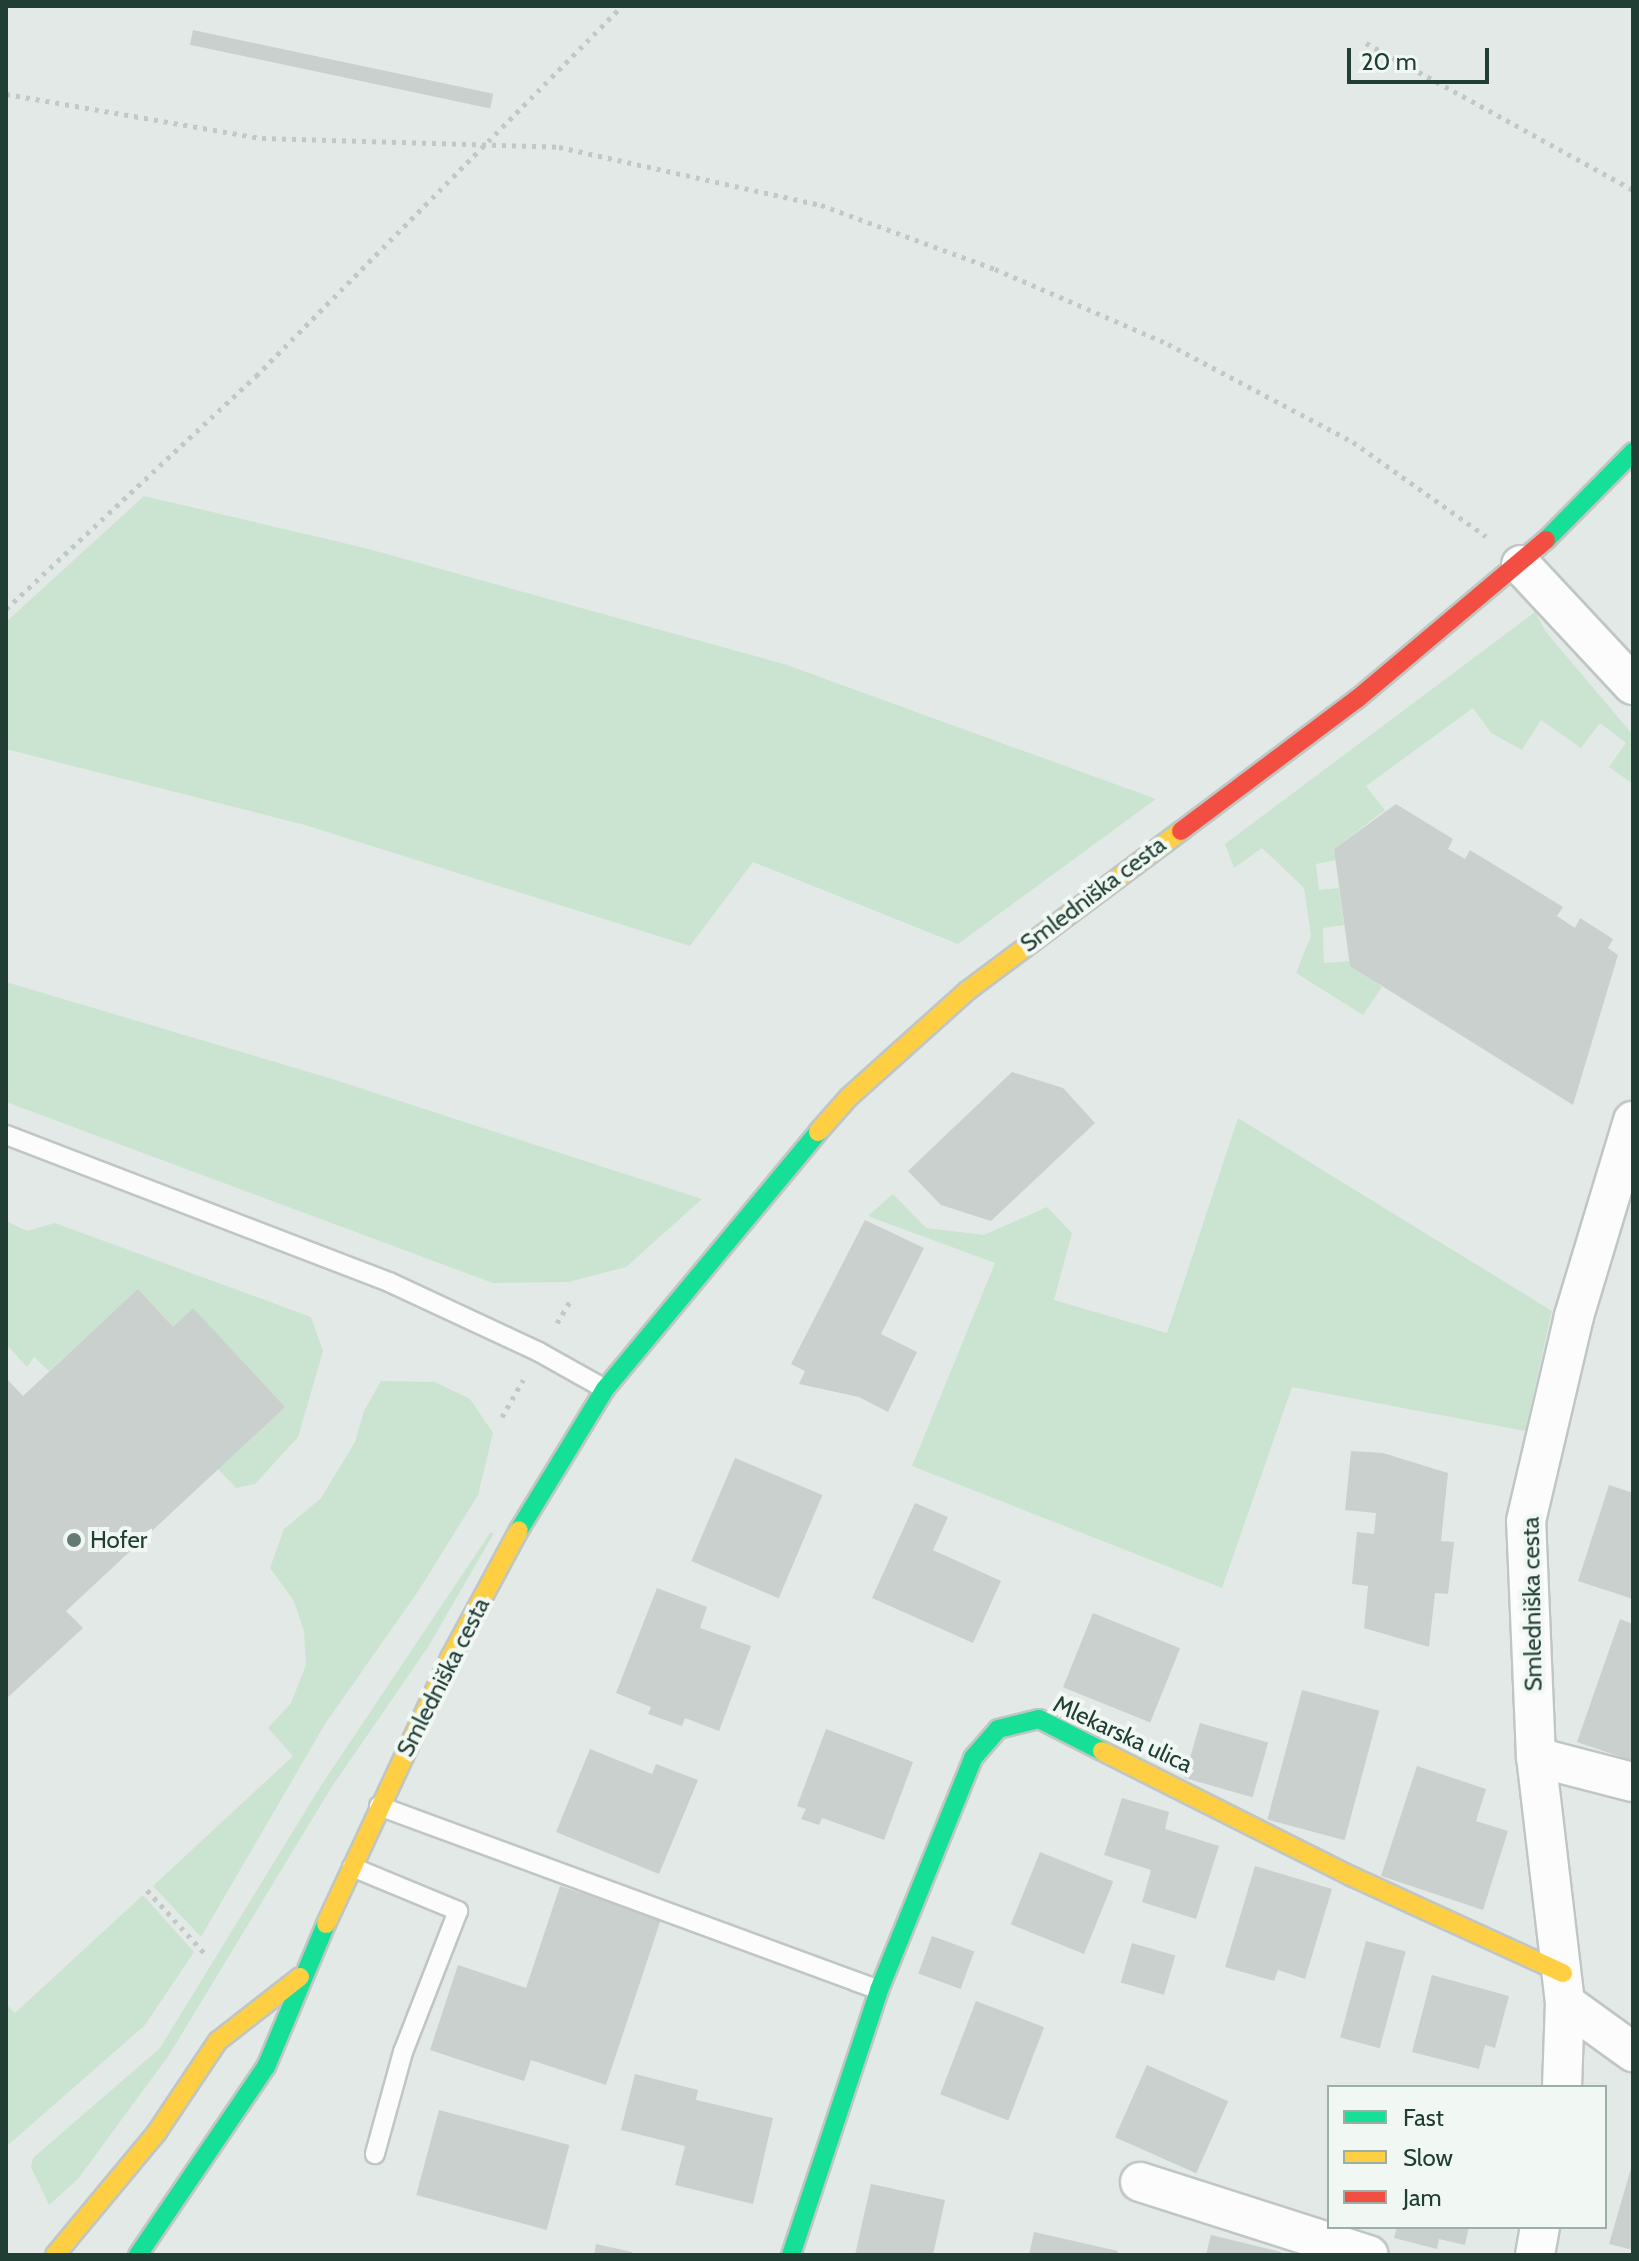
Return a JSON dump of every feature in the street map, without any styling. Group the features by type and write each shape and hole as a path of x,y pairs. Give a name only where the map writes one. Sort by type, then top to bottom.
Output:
{"street":[{"name":"Smledniška cesta","path":"138,2255 266,2067 302,1976 379,1806 450,1658 549,1475 605,1389 745,1214 849,1097 955,1002 1357,699 1521,565 1633,452"},
{"path":"1521,565 1633,685"},
{"name":"Smledniška cesta","path":"1562,2085 1564,1988 1536,1757 1526,1521 1574,1316 1633,1121"},
{"name":"Mlekarska ulica","path":"791,2255 879,1990 973,1758 998,1729 1039,1719 1381,1891 1564,1988"},
{"path":"1536,1757 1633,1782"},
{"name":"Smledniška cesta","path":"55,2255 157,2132 218,2041 302,1976"},
{"path":"1564,1988 1633,2052"},
{"path":"1140,2182 1369,2255"},
{"path":"1535,2255 1540,2229"}],"lane":[{"path":"6,1135 389,1282 539,1352 605,1389"},
{"path":"379,1806 879,1990"},
{"path":"352,1867 458,1911 403,2052 375,2154"}],"path":[{"path":"6,609 256,376 622,6"},
{"path":"1366,43 1633,190"},
{"path":"6,94 262,138 559,147 703,175 821,205 995,269 1168,344 1353,442 1473,524 1521,565"},
{"path":"147,1890 207,1956"}],"green space":[{"path":"144,496 365,548 787,665 1156,799 958,944 753,862 690,946 305,825 6,749 6,622"},
{"path":"1535,612 1546,632 1633,735 1633,784 1609,767 1626,743 1600,723 1581,748 1541,720 1522,750 1491,733 1473,708 1366,786 1385,810 1334,849 1336,860 1316,864 1319,890 1339,888 1344,925 1323,928 1324,963 1349,961 1382,987 1363,1015 1296,973 1311,936 1304,888 1262,848 1234,868 1225,844"},
{"path":"6,982 329,1078 702,1199 626,1267 568,1282 493,1283 6,1102"},
{"path":"1238,1118 1552,1311 1525,1431 1292,1387 1222,1588 912,1466 995,1263 868,1216 893,1194 926,1228 984,1235 1047,1207 1072,1233 1054,1300 1167,1333"},
{"path":"6,1221 27,1231 55,1223 311,1317 323,1351 298,1437 255,1484 236,1488 218,1469 192,1309 173,1327 138,1290 49,1371 34,1357 27,1367 6,1344"},
{"path":"381,1381 435,1382 470,1399 493,1433 478,1495 419,1590 325,1724 201,1937 153,1886 293,1756 268,1728 291,1703 306,1665 304,1631 294,1601 270,1568 284,1529 321,1498 355,1442 364,1411"},
{"path":"490,1533 494,1533 428,1647 331,1788 169,2055 78,2179 49,2205 31,2167 33,2158 160,2048 322,1784"},
{"path":"143,1895 194,1952 145,2025 6,2147 6,2004 15,2013"}],"building":[{"path":"193,30 493,94 490,109 190,45"},
{"path":"1396,804 1453,839 1448,849 1465,859 1470,850 1563,907 1557,916 1575,928 1580,918 1613,939 1608,948 1618,955 1573,1105 1350,966 1334,849"},
{"path":"1012,1072 1063,1088 1095,1123 991,1221 941,1205 908,1171"},
{"path":"865,1220 924,1248 881,1334 917,1352 888,1412 859,1397 799,1384 805,1371 791,1364"},
{"name":"Hofer","path":"138,1289 173,1327 193,1308 285,1407 66,1611 83,1628 6,1699 6,1378 23,1396"},
{"path":"1351,1451 1383,1453 1448,1473 1441,1541 1454,1542 1448,1594 1435,1593 1429,1647 1364,1628 1368,1586 1352,1584 1357,1532 1374,1534 1376,1513 1345,1510"},
{"path":"735,1458 822,1495 779,1598 691,1561"},
{"path":"1609,1485 1633,1493 1633,1599 1578,1581"},
{"path":"915,1503 948,1517 933,1550 1001,1581 973,1643 872,1598"},
{"path":"657,1588 707,1607 700,1628 751,1646 719,1731 685,1718 682,1726 648,1714 651,1707 616,1693"},
{"path":"1093,1613 1180,1648 1150,1722 1063,1687"},
{"path":"1620,1619 1633,1624 1633,1761 1577,1742"},
{"path":"1302,1690 1379,1711 1345,1840 1267,1819"},
{"path":"1200,1723 1268,1743 1253,1797 1184,1778"},
{"path":"826,1729 913,1762 884,1840 822,1818 819,1825 801,1819 806,1809 797,1806"},
{"path":"590,1749 652,1774 656,1764 698,1780 659,1874 556,1832"},
{"path":"1417,1766 1486,1789 1476,1821 1508,1831 1483,1910 1381,1876"},
{"path":"1122,1798 1169,1812 1165,1829 1219,1846 1196,1919 1142,1902 1151,1870 1104,1855"},
{"path":"1040,1852 1113,1882 1084,1954 1011,1924"},
{"path":"1255,1866 1332,1889 1305,1979 1278,1970 1274,1981 1225,1967"},
{"path":"560,1886 661,1919 606,2085 531,2060 524,2081 430,2050 458,1965 526,1988"},
{"path":"932,1936 974,1951 961,1989 918,1974"},
{"path":"1366,1941 1406,1952 1380,2048 1340,2038"},
{"path":"1132,1943 1175,1955 1164,1995 1121,1982"},
{"path":"1432,1975 1509,1996 1495,2048 1485,2045 1479,2069 1412,2052"},
{"path":"976,2001 1044,2027 1008,2121 940,2094"},
{"path":"1147,2065 1228,2101 1196,2173 1115,2137"},
{"path":"635,2074 698,2090 696,2100 773,2118 753,2204 675,2185 685,2146 621,2130"},
{"path":"439,2110 569,2145 547,2230 416,2195"},
{"path":"1633,2165 1633,2250 1609,2244"},
{"path":"871,2184 945,2200 933,2255 855,2255"},
{"path":"1396,2229 1469,2229 1465,2245 1439,2239 1437,2249 1394,2238"},
{"path":"1034,2232 1118,2251 1117,2255 1029,2255"},
{"path":"1211,2235 1281,2252 1280,2255 1206,2255"},
{"path":"596,2244 632,2252 632,2255 594,2255"}],"traffic: fast":[{"path":"1546,540 1633,452"},
{"path":"519,1530 605,1389 818,1132"},
{"path":"791,2255 879,1990 973,1758 998,1729 1039,1719 1102,1751"},
{"path":"138,2255 266,2067 326,1924"}],"traffic: slow":[{"path":"818,1132 849,1097 967,991 1181,831"},
{"path":"326,1924 450,1658 519,1530"},
{"path":"1102,1751 1353,1877 1563,1973"},
{"path":"55,2255 157,2132 218,2041 300,1977"}],"traffic: jam":[{"path":"1181,831 1357,699 1546,540"}],"place":[{"name":"Hofer","path":"74,1540"}]}
